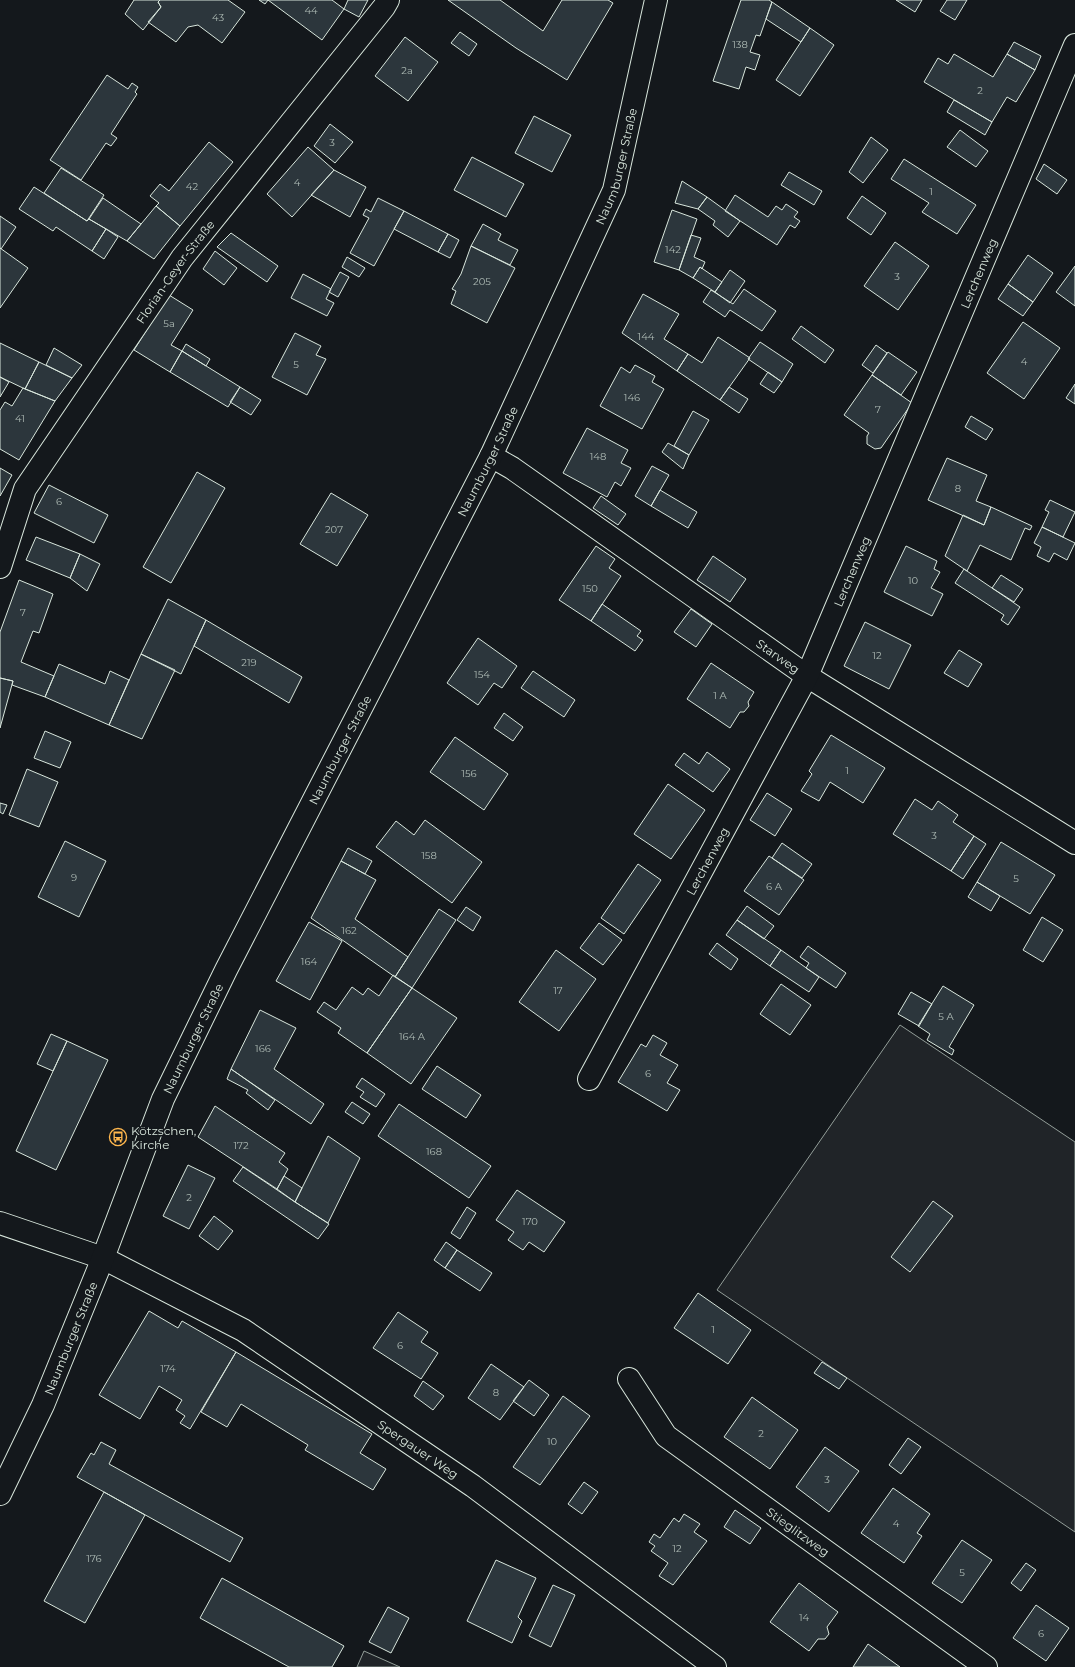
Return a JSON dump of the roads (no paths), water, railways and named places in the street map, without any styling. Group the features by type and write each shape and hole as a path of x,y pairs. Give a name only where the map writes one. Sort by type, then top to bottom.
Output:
{"street":[{"name":"Florian-Geyer-Straße","path":"0,567 24,489 182,258 388,0"},
{"name":"Naumburger Straße","path":"0,1494 43,1405 103,1258 163,1098 230,963 491,456 614,190 656,0"},
{"name":"Lerchenweg","path":"589,1079 807,676 1075,45"},
{"name":"Starweg","path":"491,456 512,468 807,676 1075,843"},
{"name":"Spergauer Weg","path":"0,1223 103,1258 243,1330 473,1486 715,1667"},
{"name":"Stieglitzweg","path":"629,1379 666,1436 986,1667"}],"place":[{"name":"Kötzschen, Kirche","path":"118,1137"}]}
